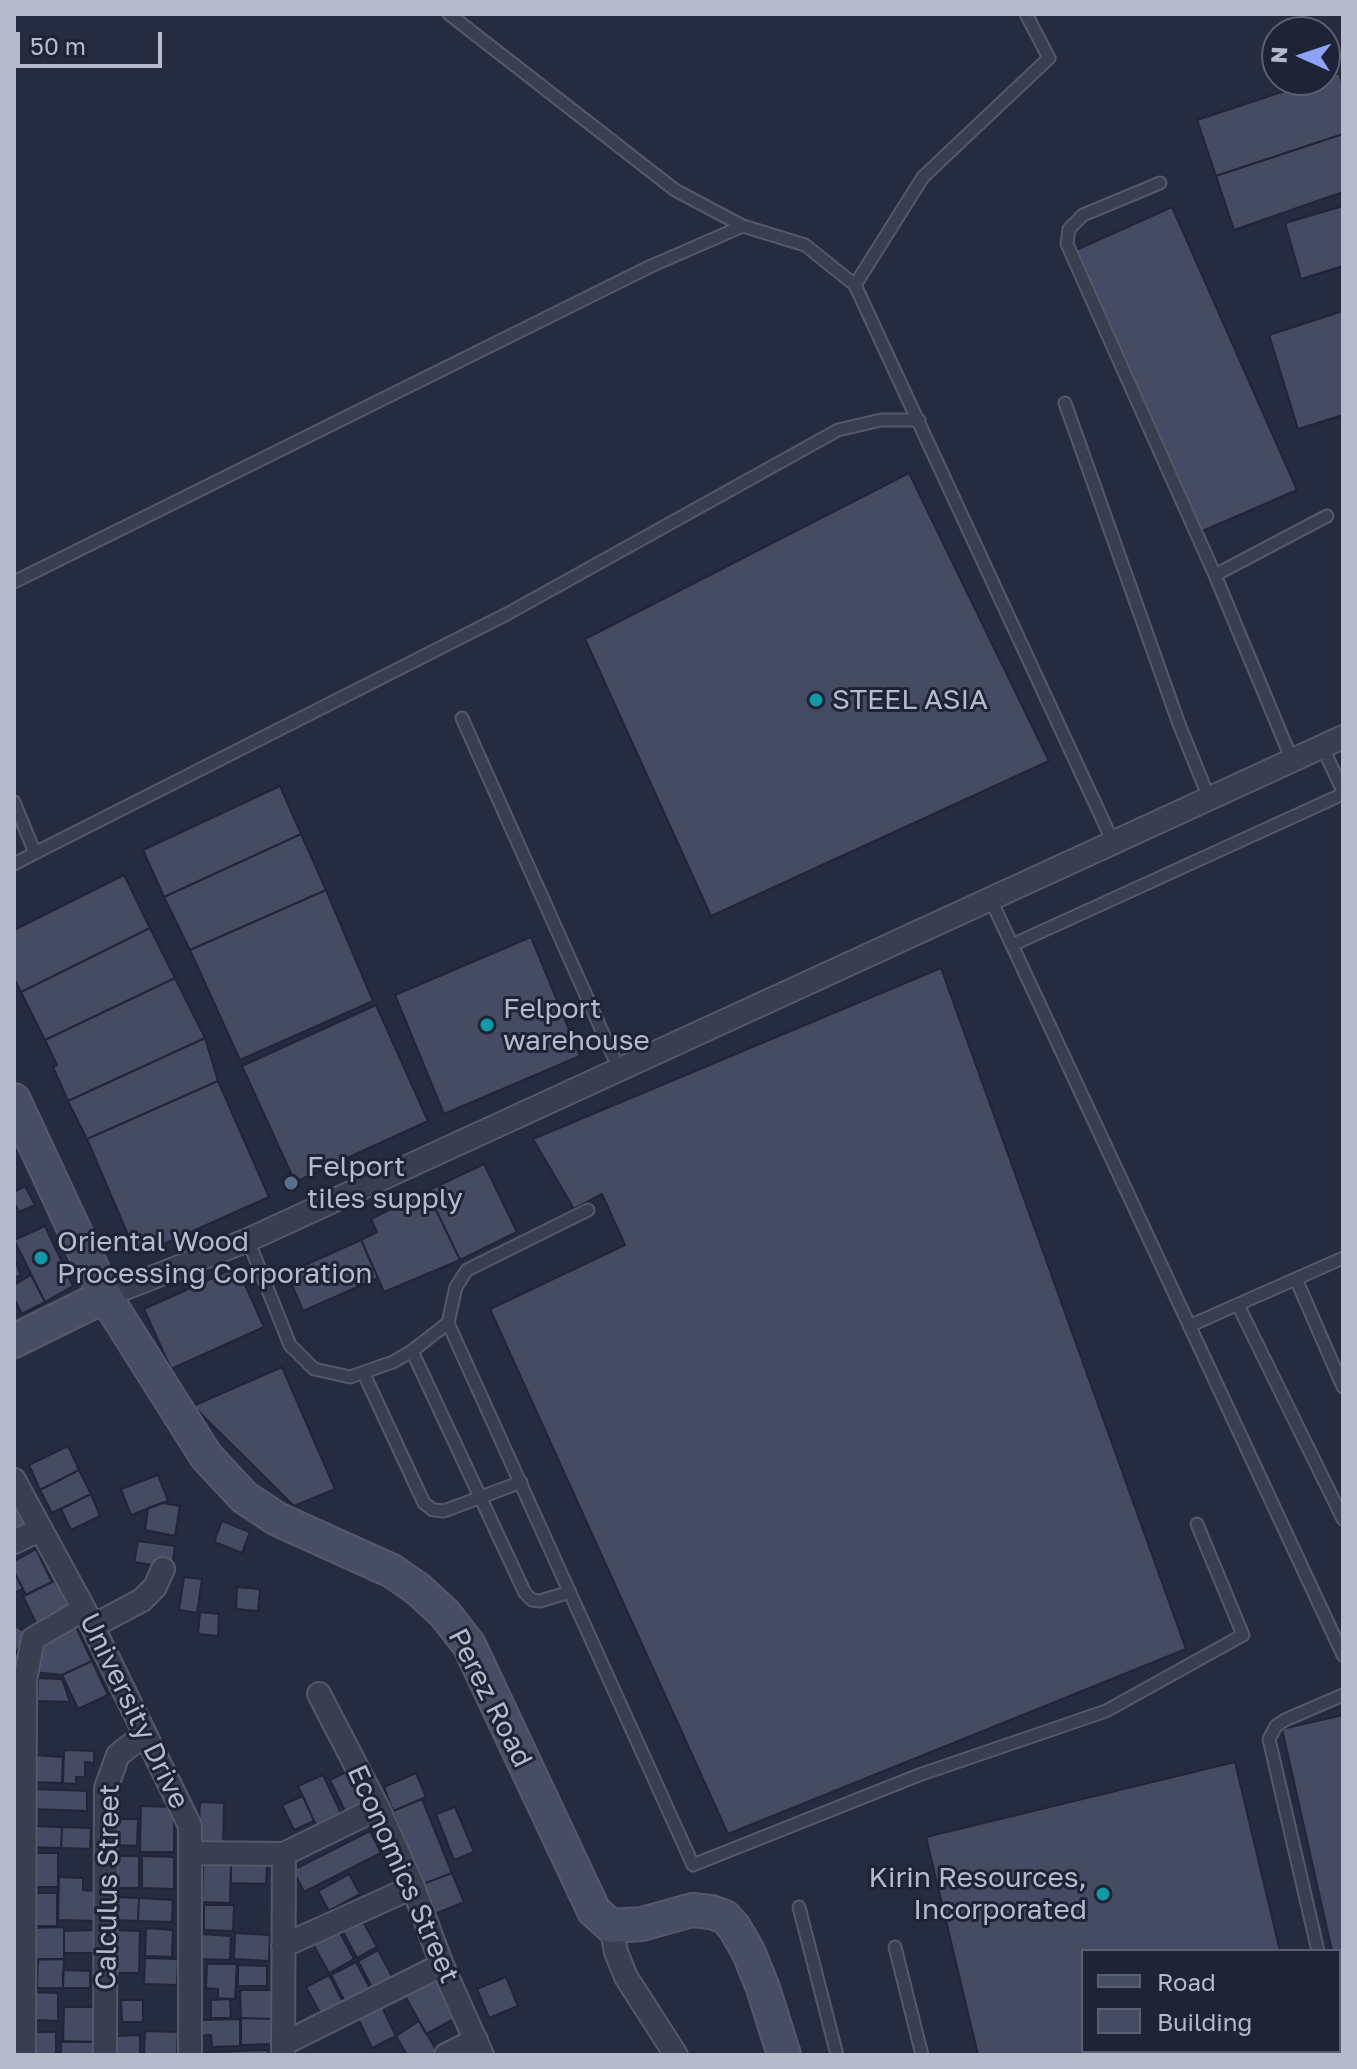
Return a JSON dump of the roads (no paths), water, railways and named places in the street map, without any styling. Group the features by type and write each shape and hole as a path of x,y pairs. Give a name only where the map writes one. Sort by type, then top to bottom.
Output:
{"street":[{"path":"14,1341 105,1296 248,1240 1343,737"},
{"name":"Perez Road","path":"14,1100 105,1296 206,1456 244,1497 277,1519 392,1571 418,1589 445,1614 469,1645 587,1899 594,1911 611,1926"},
{"name":"University Drive","path":"14,1480 88,1618 190,1826 190,2055"},
{"path":"14,1542 41,1529"},
{"path":"24,2055 25,1680 33,1639 142,1600 155,1587 163,1569"},
{"name":"Economics Street","path":"319,1694 378,1808 479,2047"},
{"name":"Calculus Street","path":"105,2055 106,1788 118,1755 145,1734"},
{"path":"191,1853 284,1854 378,1808"},
{"path":"284,1854 283,2049 442,1965"},
{"path":"283,1946 413,1887"},
{"path":"676,2055 626,1977 616,1952 611,1926 642,1924 692,1910 725,1917 734,1927 763,1988 784,2055"},
{"path":"446,2055 479,2047"}],"lane":[{"path":"449,14 675,190 743,226 805,245 855,285 1113,842"},
{"path":"855,285 923,177 1049,58 1026,14"},
{"path":"1160,183 1083,215 1069,229 1067,244 1215,575 1292,760"},
{"path":"14,582 649,267 743,226"},
{"path":"1065,403 1179,724 1209,798"},
{"path":"14,864 507,614 838,430 881,420 919,420"},
{"path":"1215,575 1327,516"},
{"path":"462,718 619,1069"},
{"path":"1012,945 1343,792 1322,746"},
{"path":"14,802 35,853"},
{"path":"990,898 1342,1649"},
{"path":"588,1210 467,1270 456,1287 448,1323 693,1865 919,1775 1106,1711 1243,1635 1197,1524"},
{"path":"248,1240 290,1345 314,1369 350,1377 364,1374 412,1351 448,1323"},
{"path":"1189,1326 1343,1258"},
{"path":"1296,1279 1343,1387"},
{"path":"1238,1305 1343,1519"},
{"path":"412,1351 525,1593 532,1600 540,1601 570,1592"},
{"path":"364,1374 424,1503 433,1510 444,1511 521,1482"},
{"path":"1318,1949 1269,1739 1276,1726 1285,1720 1343,1695"},
{"path":"799,1907 837,2055"},
{"path":"895,1947 922,2055"}],"place":[{"name":"STEEL ASIA","path":"816,700"},
{"name":"Felport warehouse","path":"487,1025"},
{"name":"Felport tiles supply","path":"291,1183"},
{"name":"Oriental Wood Processing Corporation","path":"41,1258"},
{"name":"Kirin Resources, Incorporated","path":"1103,1894"}]}
